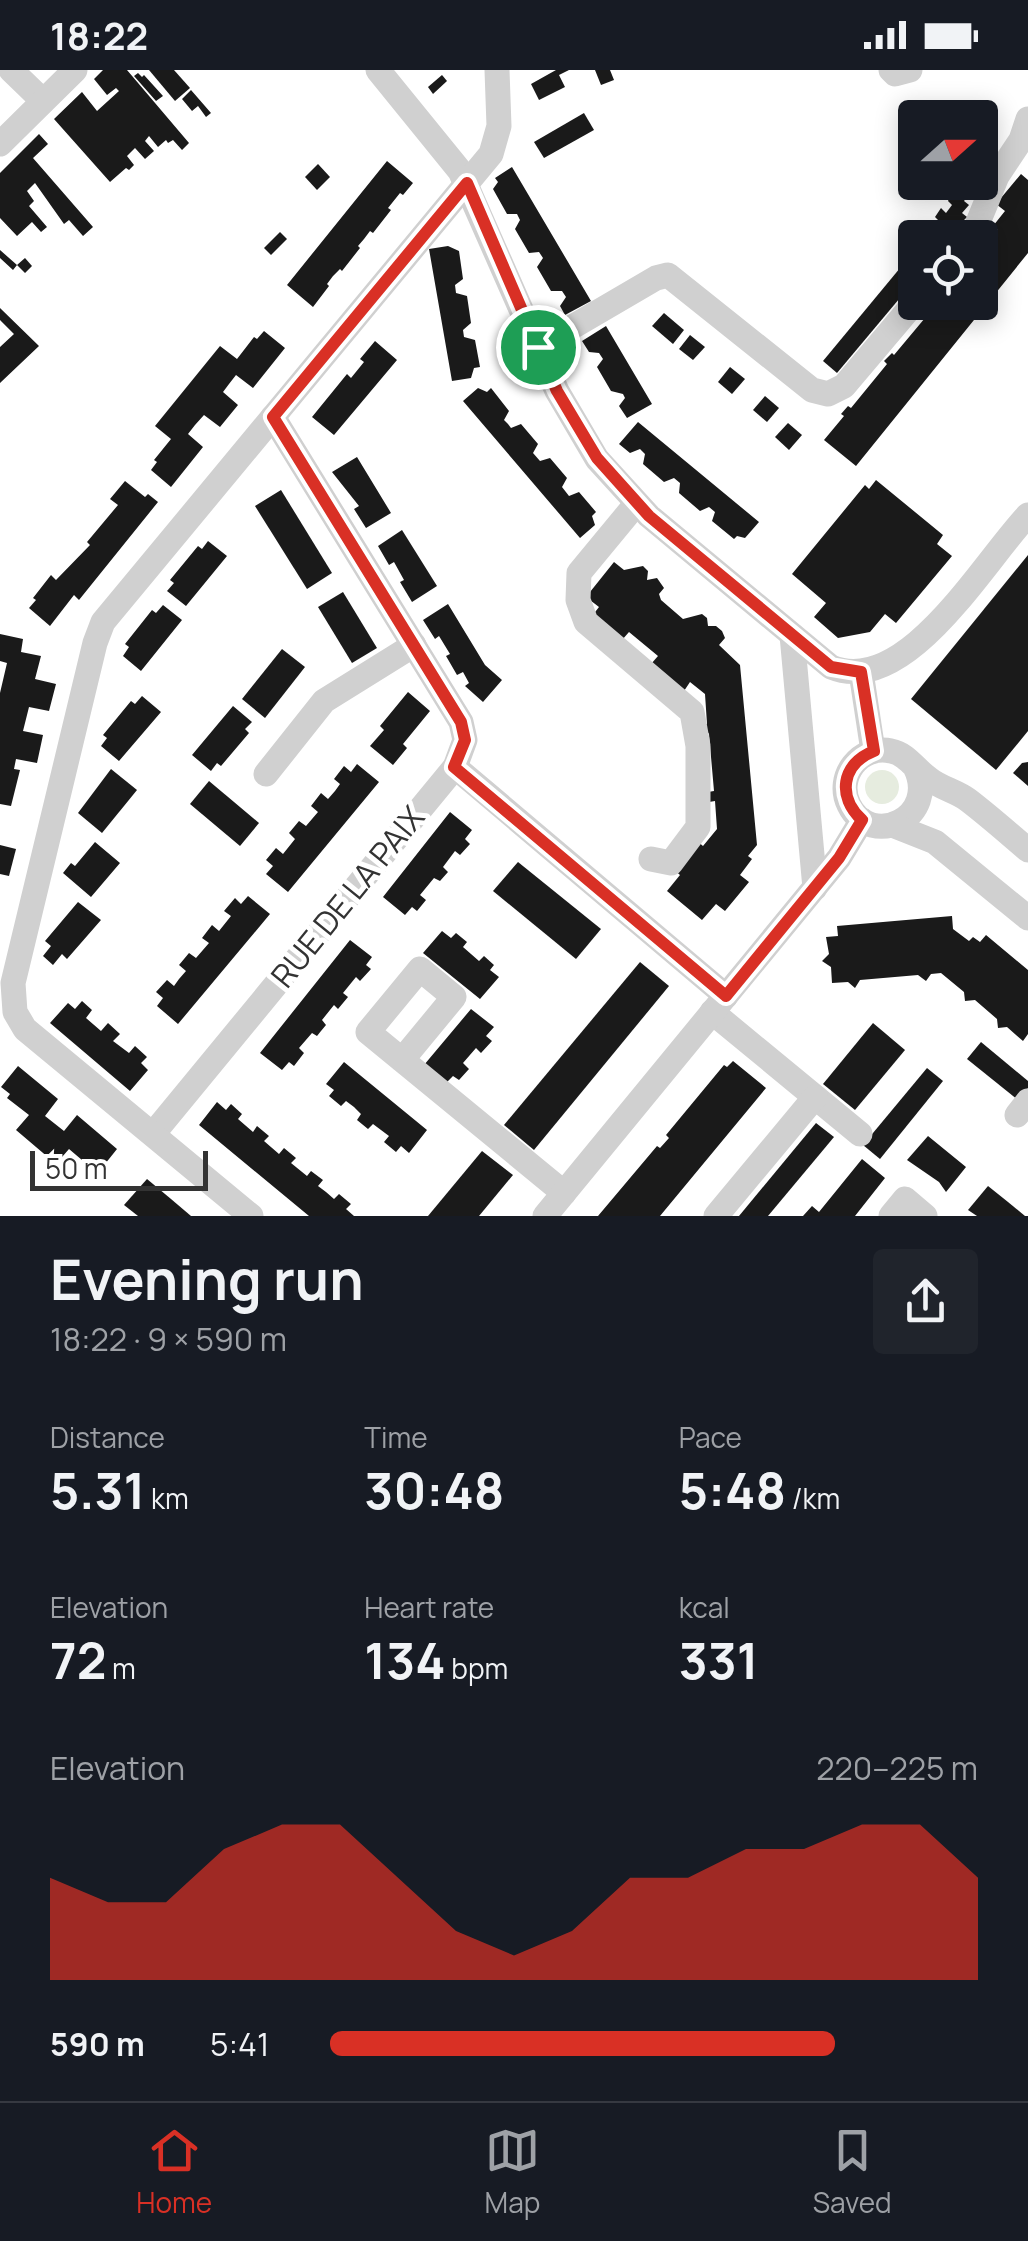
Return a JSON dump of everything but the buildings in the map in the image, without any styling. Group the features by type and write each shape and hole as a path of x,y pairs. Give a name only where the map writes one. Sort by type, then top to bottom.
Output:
{"street":[{"path":"11,70 43,101"},
{"path":"0,144 75,70"},
{"path":"378,70 452,159 467,183 538,347 577,428 597,458 636,504 831,667 861,672 892,661 916,646 1028,516"},
{"path":"241,1213 153,1134 25,1029 7,1021 13,983 98,631 491,154 498,137 497,70"},
{"path":"891,70 895,74 910,70"},
{"path":"979,220 996,176 1021,140 1028,119"},
{"path":"538,347 656,278 668,275 812,390 828,394 844,386 901,320"},
{"path":"273,417 464,731 464,748 454,767 860,1134"},
{"path":"636,504 579,573 578,600 586,622 692,712 698,746 698,826 671,863 651,859"},
{"path":"792,634 814,888"},
{"path":"266,774 324,701 414,644"},
{"path":"861,672 874,751"},
{"path":"914,767 921,788 918,804 907,818 892,825 876,826 862,820 847,802 845,784 854,764 874,751 896,752 914,767 932,782 968,800 1028,850"},
{"name":"RUE DE LA PAIX","path":"153,1134 454,767"},
{"path":"544,1216 839,858 862,820"},
{"path":"892,825 934,842 1028,918"},
{"path":"402,1060 564,1193"},
{"path":"716,1216 815,1097"},
{"path":"892,1216 906,1200 925,1216"}],"shaded area":[{"path":"882,770 894,775 899,787 894,799 882,804 870,799 865,787 870,775"}],"route":[{"path":"467,183 538,347 577,428 620,488 831,667 861,672 874,751 850,768 845,790 847,802 862,820 839,858 726,996 454,767 464,748 461,722 273,417 467,183"}]}
